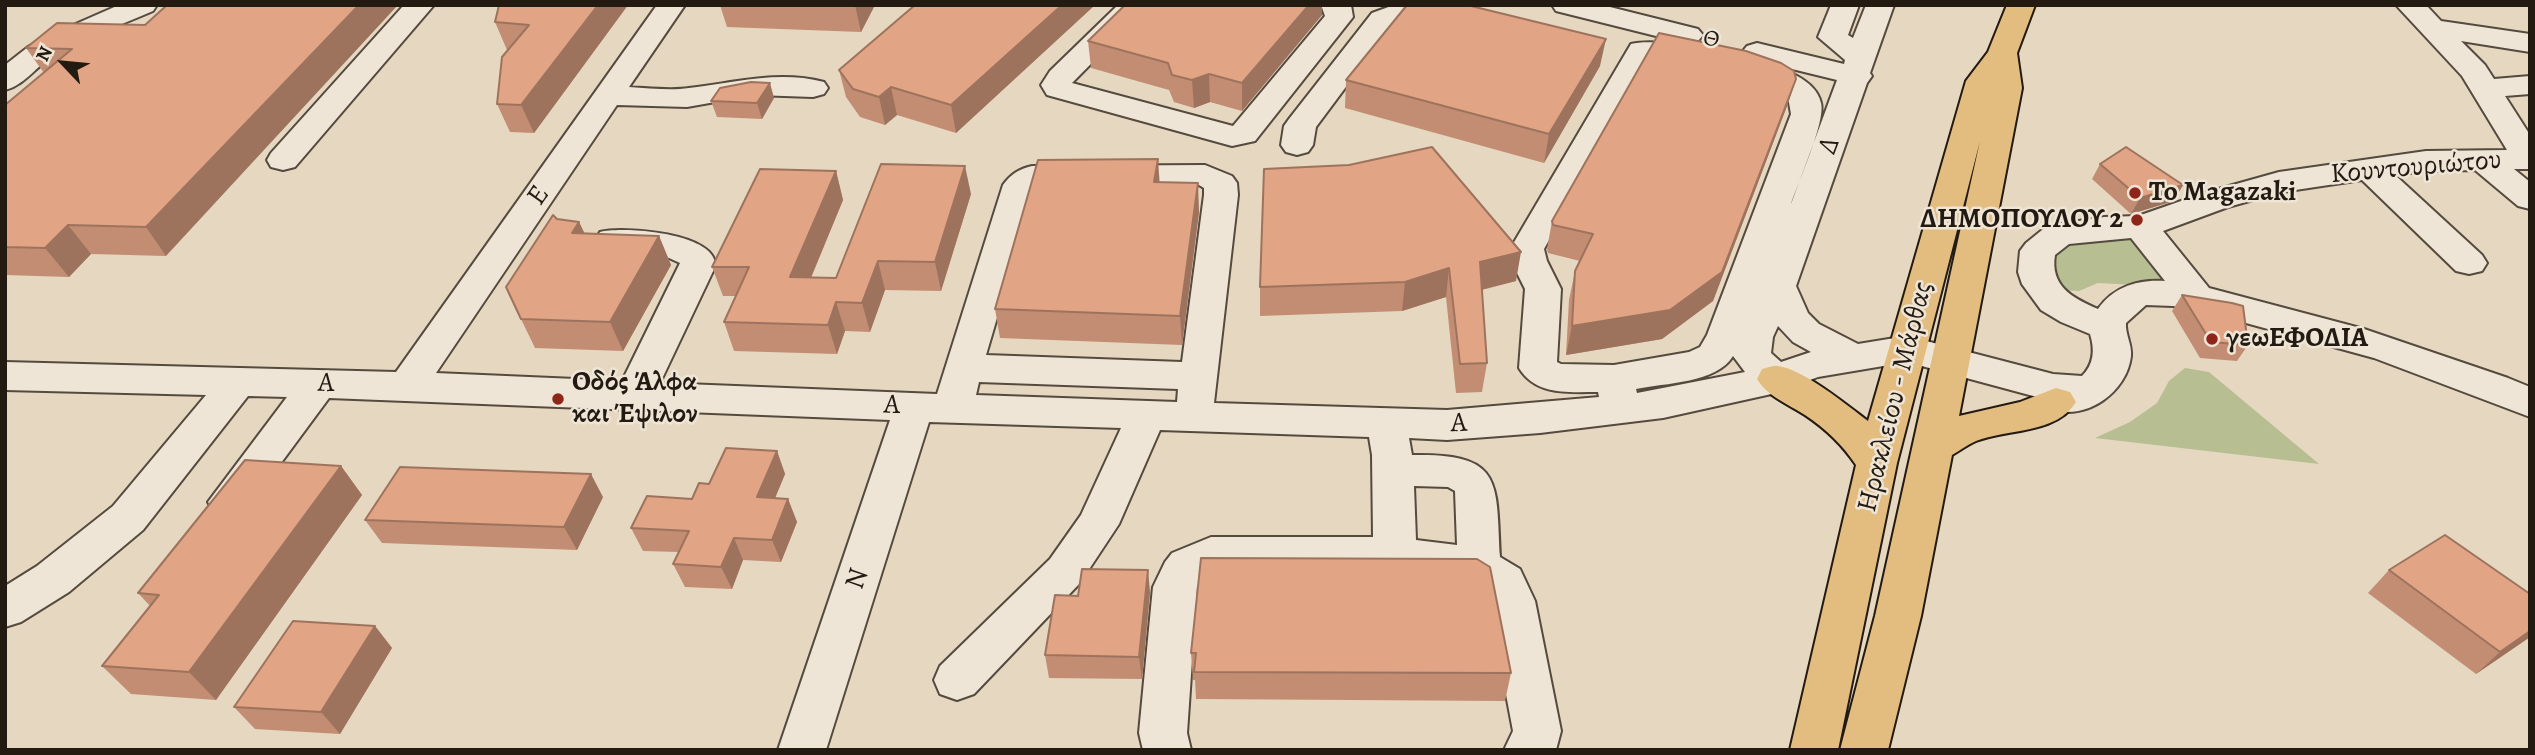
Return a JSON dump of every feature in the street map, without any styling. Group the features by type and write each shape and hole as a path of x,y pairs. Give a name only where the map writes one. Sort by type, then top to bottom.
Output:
{"main road":[{"name":"Ηρακλείου - Μάρθας","path":"1814,750 1877,463 1904,359 1982,81 2002,53 2021,5"},
{"name":"Ηρακλείου - Μάρθας","path":"1864,750 1898,616 2007,88 2002,53"},
{"path":"1776,379 1819,405 1856,433 1877,463"},
{"path":"1933,447 1965,429 2029,414 2073,397"}],"street":[{"path":"5,81 38,53 55,43 143,5"},
{"path":"284,160 420,5"},
{"name":"Ε","path":"407,386 671,5"},
{"path":"1135,5 1060,77 1056,85 1058,89 1232,136 1244,134 1339,17 1339,9 1335,5"},
{"path":"1297,145 1300,126 1382,19 1422,5"},
{"name":"Θ","path":"1566,5 1860,67"},
{"path":"1845,5 1833,37 1860,67"},
{"name":"Δ","path":"1776,379 1752,357 1754,337 1778,286 1860,67 1880,5"},
{"path":"2410,5 2474,72 2529,159"},
{"path":"2433,28 2530,43"},
{"path":"1645,49 1663,52 1757,72 1798,89 1805,99 1807,114 1726,334 1714,356 1672,370 1618,394 1555,378 1538,368 1543,289 1529,261 1527,249 1638,55 1645,49"},
{"path":"2485,89 2530,85"},
{"path":"607,96 687,98 755,86 813,89"},
{"path":"2481,158 2530,199"},
{"name":"Κουντουριώτου","path":"2106,326 2075,314 2049,297 2036,273 2038,251 2059,234 2104,228 2141,227 2216,200 2279,182 2368,168 2481,158 2529,159"},
{"path":"2368,168 2469,262"},
{"name":"Ν","path":"802,750 933,408 964,368 1022,181 1039,175 1205,175 1220,183 1199,376"},
{"path":"2141,227 2197,298"},
{"path":"582,237 656,245 691,253 698,259 697,267 635,395"},
{"path":"1778,286 1792,319 1806,333 1853,358"},
{"path":"1904,359 1948,370 2008,395 2073,397 2109,371 2112,349 2106,326 2112,314 2135,296 2158,294 2197,298 2360,340 2466,376 2530,403"},
{"name":"Α","path":"5,376 407,386 933,408 1386,423 1487,423 1618,394 1662,404 1776,379 1812,365 1853,358 1904,359"},
{"name":"Α","path":"1776,379 1829,381 1904,359"},
{"path":"964,368 1199,376 1194,416"},
{"path":"5,609 53,579 128,518 238,382"},
{"path":"211,526 318,384"},
{"path":"957,680 1072,562 1098,524 1139,436 1144,415"},
{"path":"1386,423 1393,471 1395,554"},
{"path":"1393,471 1452,473 1473,483 1476,488 1479,566"},
{"path":"1167,750 1163,733 1177,576 1195,559 1211,554 1395,554 1479,566 1504,582 1513,601 1537,731 1536,740 1528,750"}],"green space":[{"path":"2072,232 2129,233 2177,287 2098,283 2079,291 2058,290 2034,258"},
{"path":"2185,368 2209,372 2319,464 2095,438 2130,422 2157,403 2169,381"}],"building":[{"path":"167,5 359,5 146,227 68,225 45,248 5,247 5,105 72,49 26,48 57,23 145,25"},
{"path":"499,5 598,5 521,105 497,104 502,57 529,25 495,22"},
{"path":"915,5 1062,5 951,105 891,87 879,97 853,89 839,70"},
{"path":"1125,5 1309,5 1242,83 1209,74 1192,80 1172,75 1168,63 1088,41"},
{"path":"1407,5 1467,5 1606,39 1549,134 1346,80"},
{"path":"1659,33 1746,51 1781,63 1794,71 1796,79 1722,272 1670,310 1572,326 1575,271 1593,234 1553,225 1552,221"},
{"path":"751,82 770,83 757,103 711,101 720,88"},
{"path":"1432,147 1521,252 1480,262 1487,363 1460,364 1449,268 1405,282 1260,287 1264,169 1349,165"},
{"path":"2126,147 2183,185 2140,198 2100,164"},
{"path":"1158,159 1154,182 1198,183 1180,316 995,309 1038,160"},
{"path":"881,164 965,166 935,262 878,261 862,303 836,302 828,325 724,322 749,267 712,267 760,169 836,171 790,277 836,278"},
{"path":"553,215 557,219 579,222 572,233 659,236 610,322 521,319 506,287"},
{"path":"2182,295 2243,306 2248,345 2211,342"},
{"path":"726,448 777,451 757,497 788,499 772,540 734,538 721,567 673,564 689,531 631,528 647,496 692,499 699,483 709,484"},
{"path":"245,460 341,466 189,672 102,666 159,595 138,593"},
{"path":"400,467 591,474 564,527 365,520"},
{"path":"2445,535 2530,594 2530,631 2500,652 2389,570"},
{"path":"1201,558 1477,559 1490,567 1511,673 1194,672 1196,653 1191,653"},
{"path":"1082,569 1148,570 1139,657 1045,655 1055,595 1078,596"},
{"path":"293,621 375,626 321,712 234,707"}],"place":[{"name":"To Magazaki","path":"2135,193"},
{"name":"ΔΗΜΟΠΟΥΛΟΥ 2","path":"2137,220"},
{"name":"γεωΕΦΟΔΙΑ","path":"2212,339"},
{"name":"Οδός Άλφα και Έψιλον","path":"558,399"}]}
